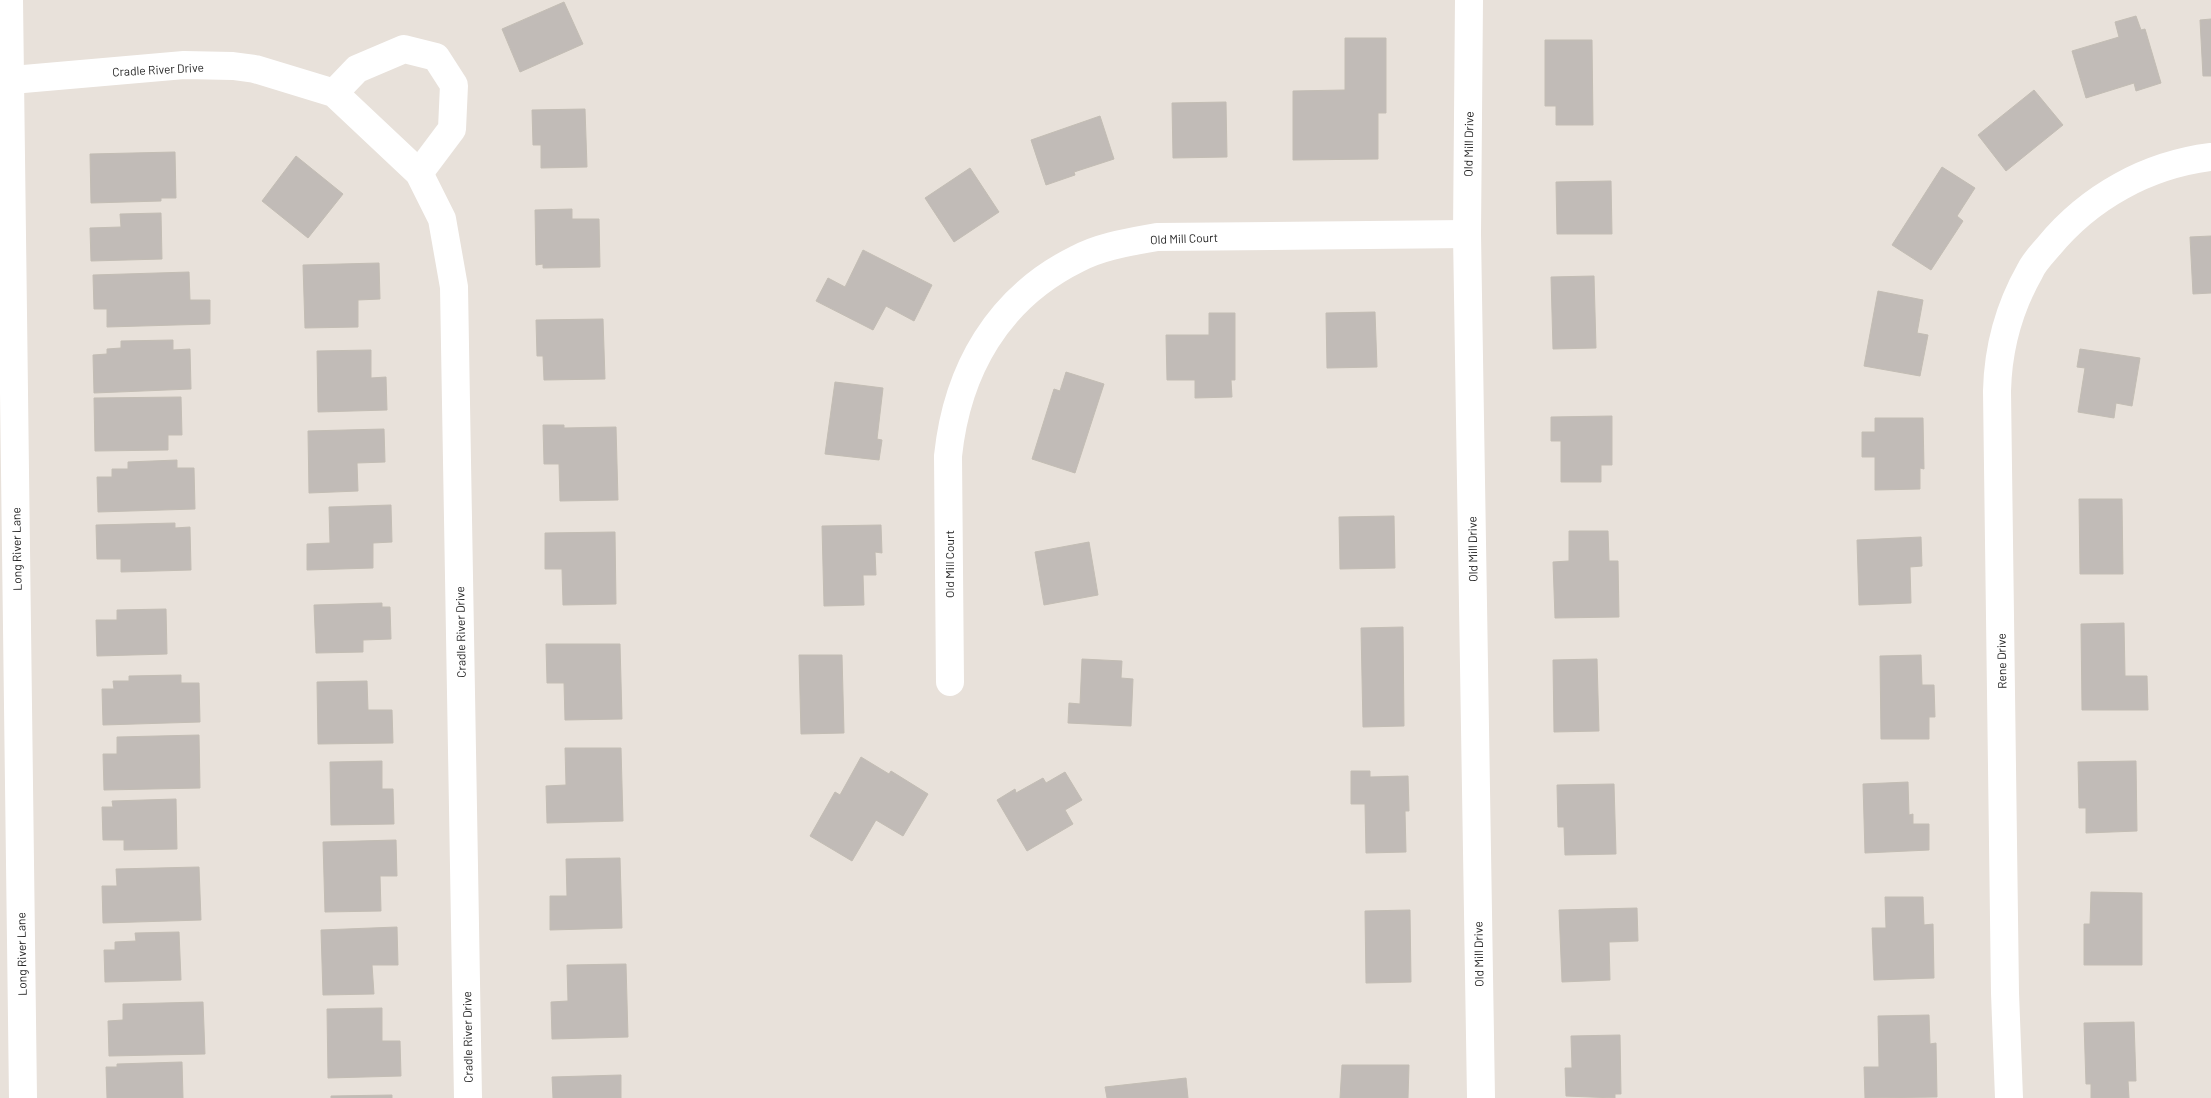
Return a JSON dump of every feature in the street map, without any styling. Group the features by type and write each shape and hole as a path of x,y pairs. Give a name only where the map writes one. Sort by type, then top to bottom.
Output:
{"street":[{"name":"Long River Lane","path":"9,0 5,80 8,530 23,1098"},
{"name":"Old Mill Drive","path":"1469,0 1467,234 1481,1098"},
{"path":"334,93 356,69 404,49 436,57 454,85 452,130 419,173"},
{"name":"Cradle River Drive","path":"5,80 184,65 233,66 254,69 334,93 419,173 442,219 454,287 468,1098"},
{"name":"Rene Drive","path":"2010,1098 2005,993 1997,373 2002,340 2016,300 2030,269 2066,226 2104,196 2132,180 2178,162 2211,157"},
{"name":"Old Mill Court","path":"950,682 948,456 951,428 958,398 976,357 1001,319 1024,294 1078,258 1125,242 1157,237 1467,234"}],"building":[{"path":"564,2 583,44 520,72 502,29"},
{"path":"2136,16 2141,30 2145,29 2161,83 2136,91 2134,83 2086,98 2072,51 2119,37 2115,22"},
{"path":"2211,19 2211,76 2203,76 2200,20"},
{"path":"1345,38 1386,38 1386,113 1378,113 1378,159 1293,160 1293,91 1345,90"},
{"path":"1545,40 1592,40 1593,125 1556,125 1556,106 1545,106"},
{"path":"2034,90 2063,125 2006,171 1978,135"},
{"path":"1226,102 1227,157 1173,158 1172,103"},
{"path":"585,109 587,167 541,168 541,145 533,145 532,110"},
{"path":"1100,116 1114,159 1074,172 1075,175 1046,185 1031,140"},
{"path":"175,152 176,198 161,198 161,201 91,203 90,154"},
{"path":"296,156 343,194 308,238 262,201"},
{"path":"1942,167 1975,188 1957,216 1963,221 1931,270 1892,245"},
{"path":"970,168 999,212 954,242 925,198"},
{"path":"1611,181 1612,234 1557,234 1556,182"},
{"path":"572,209 572,219 599,219 600,267 543,268 543,264 536,265 535,210"},
{"path":"161,213 162,259 91,261 90,228 121,227 120,214"},
{"path":"2211,236 2211,293 2193,294 2190,237"},
{"path":"863,250 932,285 914,321 886,306 873,330 816,301 828,278 845,287"},
{"path":"379,263 380,299 358,300 358,327 305,328 303,265"},
{"path":"189,272 190,300 210,300 210,324 107,327 107,309 94,309 93,275"},
{"path":"1594,276 1596,348 1553,349 1551,277"},
{"path":"1878,291 1923,300 1917,333 1928,335 1920,376 1864,366"},
{"path":"1375,312 1377,367 1327,368 1326,313"},
{"path":"1209,313 1235,313 1235,380 1231,380 1232,397 1195,398 1195,380 1167,380 1166,335 1209,335"},
{"path":"603,319 605,379 544,380 543,356 537,356 536,320"},
{"path":"173,340 173,350 190,349 191,389 94,393 93,355 107,354 107,349 121,348 121,341"},
{"path":"2080,349 2140,358 2132,406 2116,403 2114,418 2078,412 2085,368 2077,367"},
{"path":"371,350 371,378 386,377 387,410 318,412 317,351"},
{"path":"1066,372 1104,384 1075,473 1032,459 1054,389 1060,391"},
{"path":"835,382 883,388 877,439 882,440 879,460 825,454"},
{"path":"181,397 182,435 168,435 168,450 95,451 94,398"},
{"path":"1612,416 1612,465 1601,465 1601,482 1561,482 1561,441 1551,441 1551,417"},
{"path":"1875,418 1923,418 1924,469 1920,468 1920,489 1875,490 1875,457 1862,457 1862,432 1875,432"},
{"path":"543,425 564,425 564,428 616,427 618,500 560,501 559,464 544,464"},
{"path":"384,429 385,462 357,463 358,491 309,493 308,431"},
{"path":"177,460 177,468 194,468 195,509 98,512 97,477 112,477 112,469 128,469 128,462"},
{"path":"2079,499 2122,499 2123,574 2080,574"},
{"path":"391,505 392,542 373,543 373,568 307,570 307,544 330,543 329,507"},
{"path":"1394,516 1395,568 1340,569 1339,517"},
{"path":"175,523 175,528 190,527 191,570 121,572 121,559 97,559 96,525"},
{"path":"881,525 882,553 875,552 876,575 863,575 864,605 824,606 822,526"},
{"path":"1569,531 1608,531 1609,561 1618,561 1619,617 1555,618 1553,562 1569,561"},
{"path":"615,532 616,604 563,605 562,569 545,569 545,533"},
{"path":"1921,537 1922,566 1910,567 1911,603 1859,605 1857,540"},
{"path":"1089,542 1098,595 1044,605 1035,552"},
{"path":"382,603 382,607 390,607 391,639 363,640 363,652 316,653 314,605"},
{"path":"166,609 167,654 97,656 96,620 117,620 117,610"},
{"path":"2124,623 2125,676 2147,676 2148,710 2082,710 2081,624"},
{"path":"1403,627 1404,726 1363,727 1361,628"},
{"path":"546,644 620,644 622,719 565,720 564,683 547,683"},
{"path":"799,655 842,655 844,733 801,734"},
{"path":"1921,655 1922,685 1934,685 1935,717 1929,717 1929,739 1881,739 1880,656"},
{"path":"1082,659 1122,661 1121,678 1133,679 1131,726 1068,723 1069,703 1080,704"},
{"path":"1597,659 1599,731 1554,732 1553,660"},
{"path":"181,675 181,683 199,683 200,722 103,725 102,689 114,689 113,681 129,681 129,676"},
{"path":"367,681 368,710 392,710 393,743 318,744 317,682"},
{"path":"199,735 200,788 104,790 103,754 117,754 117,737"},
{"path":"565,748 621,748 623,821 547,823 546,786 566,785"},
{"path":"861,757 889,774 891,771 928,794 903,836 876,820 852,861 810,836 835,792 840,795"},
{"path":"382,761 382,789 393,789 394,824 331,825 330,762"},
{"path":"2136,761 2137,831 2086,833 2086,808 2079,808 2078,762"},
{"path":"1351,771 1370,771 1370,777 1408,776 1409,811 1405,811 1406,852 1366,853 1365,804 1351,804"},
{"path":"1065,772 1082,800 1065,810 1073,824 1027,851 997,800 1015,789 1016,793 1043,778 1046,783"},
{"path":"1908,782 1909,815 1913,814 1913,824 1929,824 1929,850 1865,853 1863,784"},
{"path":"1614,784 1616,854 1565,855 1564,827 1558,827 1557,785"},
{"path":"176,799 177,849 124,850 124,840 103,840 102,807 113,807 112,801"},
{"path":"396,840 397,876 380,876 381,911 325,912 323,842"},
{"path":"620,858 622,928 550,930 550,896 567,896 566,859"},
{"path":"199,867 201,920 103,923 102,886 117,886 116,869"},
{"path":"2091,892 2142,893 2142,965 2084,965 2084,924 2090,924"},
{"path":"1885,897 1923,897 1924,925 1933,924 1934,978 1874,980 1872,928 1886,928"},
{"path":"1637,908 1638,941 1609,942 1610,980 1562,982 1559,910"},
{"path":"1410,910 1411,982 1366,983 1365,911"},
{"path":"397,927 398,965 372,965 374,994 323,995 321,930"},
{"path":"179,932 181,980 105,982 104,950 115,950 115,942 136,941 135,933"},
{"path":"626,964 628,1037 552,1039 551,1002 568,1001 567,965"},
{"path":"203,1002 205,1054 109,1056 108,1021 123,1020 123,1004"},
{"path":"382,1008 382,1041 400,1041 401,1076 328,1078 327,1009"},
{"path":"1929,1015 1930,1044 1936,1043 1937,1097 1865,1098 1864,1067 1879,1067 1878,1016"},
{"path":"2134,1022 2136,1081 2128,1081 2129,1098 2091,1098 2091,1084 2086,1084 2084,1023"},
{"path":"1620,1035 1621,1094 1615,1094 1615,1098 1566,1096 1565,1068 1572,1068 1571,1036"},
{"path":"182,1062 183,1098 107,1098 106,1067 117,1067 117,1064"},
{"path":"1342,1065 1409,1065 1408,1098 1340,1098"},
{"path":"621,1075 621,1098 553,1098 552,1077"},
{"path":"1186,1078 1188,1098 1107,1098 1105,1087"},
{"path":"392,1095 392,1098 331,1098 331,1096"}]}
